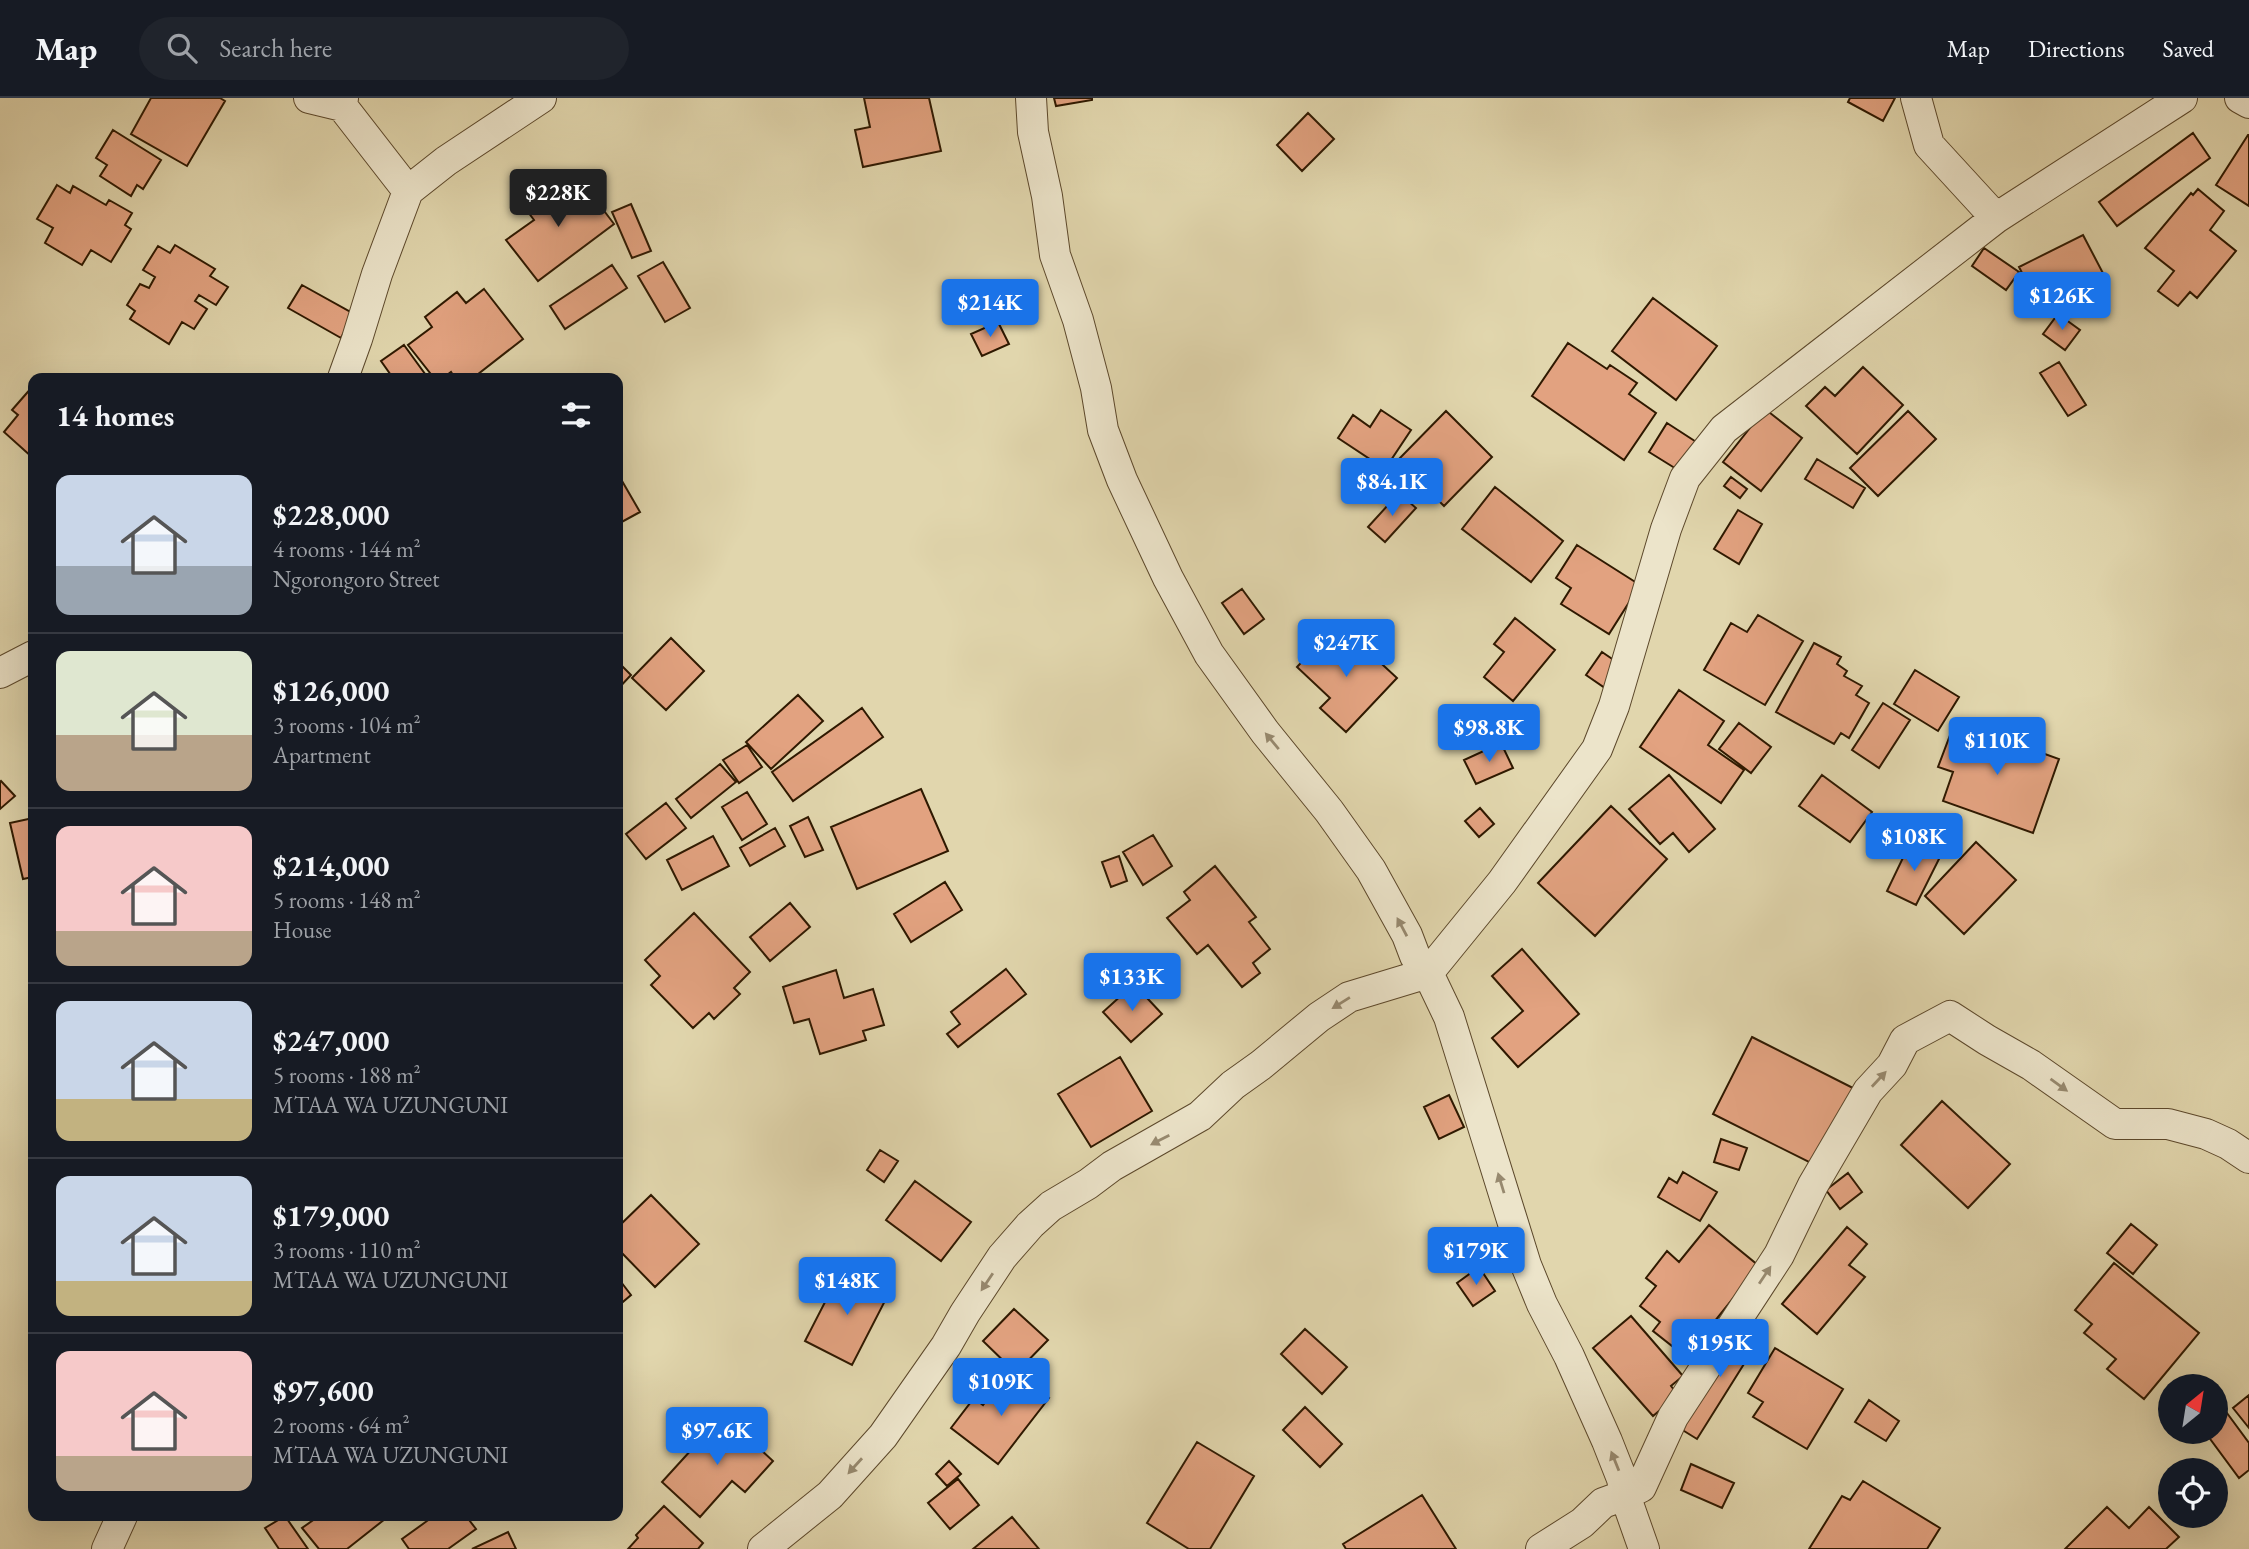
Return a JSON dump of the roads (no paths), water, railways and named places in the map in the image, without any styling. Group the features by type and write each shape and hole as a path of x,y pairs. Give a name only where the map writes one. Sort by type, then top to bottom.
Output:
{"street":[{"path":"309,98 342,102 408,191"},
{"path":"345,373 408,191 541,98"},
{"path":"1031,98 1032,132 1047,196 1055,255 1078,320 1096,388 1103,430 1122,480 1168,578 1209,654 1371,870 1407,935 1415,956 1428,973 1449,1017 1525,1265 1590,1401 1622,1479 1644,1549"},
{"path":"1916,98 1929,145 1996,218"},
{"path":"763,1549 830,1494 883,1436 946,1346 1002,1258 1030,1225 1051,1206 1112,1166 1200,1116 1233,1085 1319,1017 1349,997 1428,973 1502,881 1597,750 1614,706 1666,530 1685,478 1724,429 1996,218 2182,98"},
{"path":"2240,98 2249,103"},
{"path":"0,673 28,659"},
{"path":"1541,1549 1582,1523 1604,1503 1641,1487 1673,1417 1779,1255 1813,1185 1868,1091 1892,1065 1905,1040 1927,1027 1950,1016 2031,1065 2115,1124 2168,1124 2206,1134 2249,1158"},
{"path":"107,1549 120,1521"}]}
